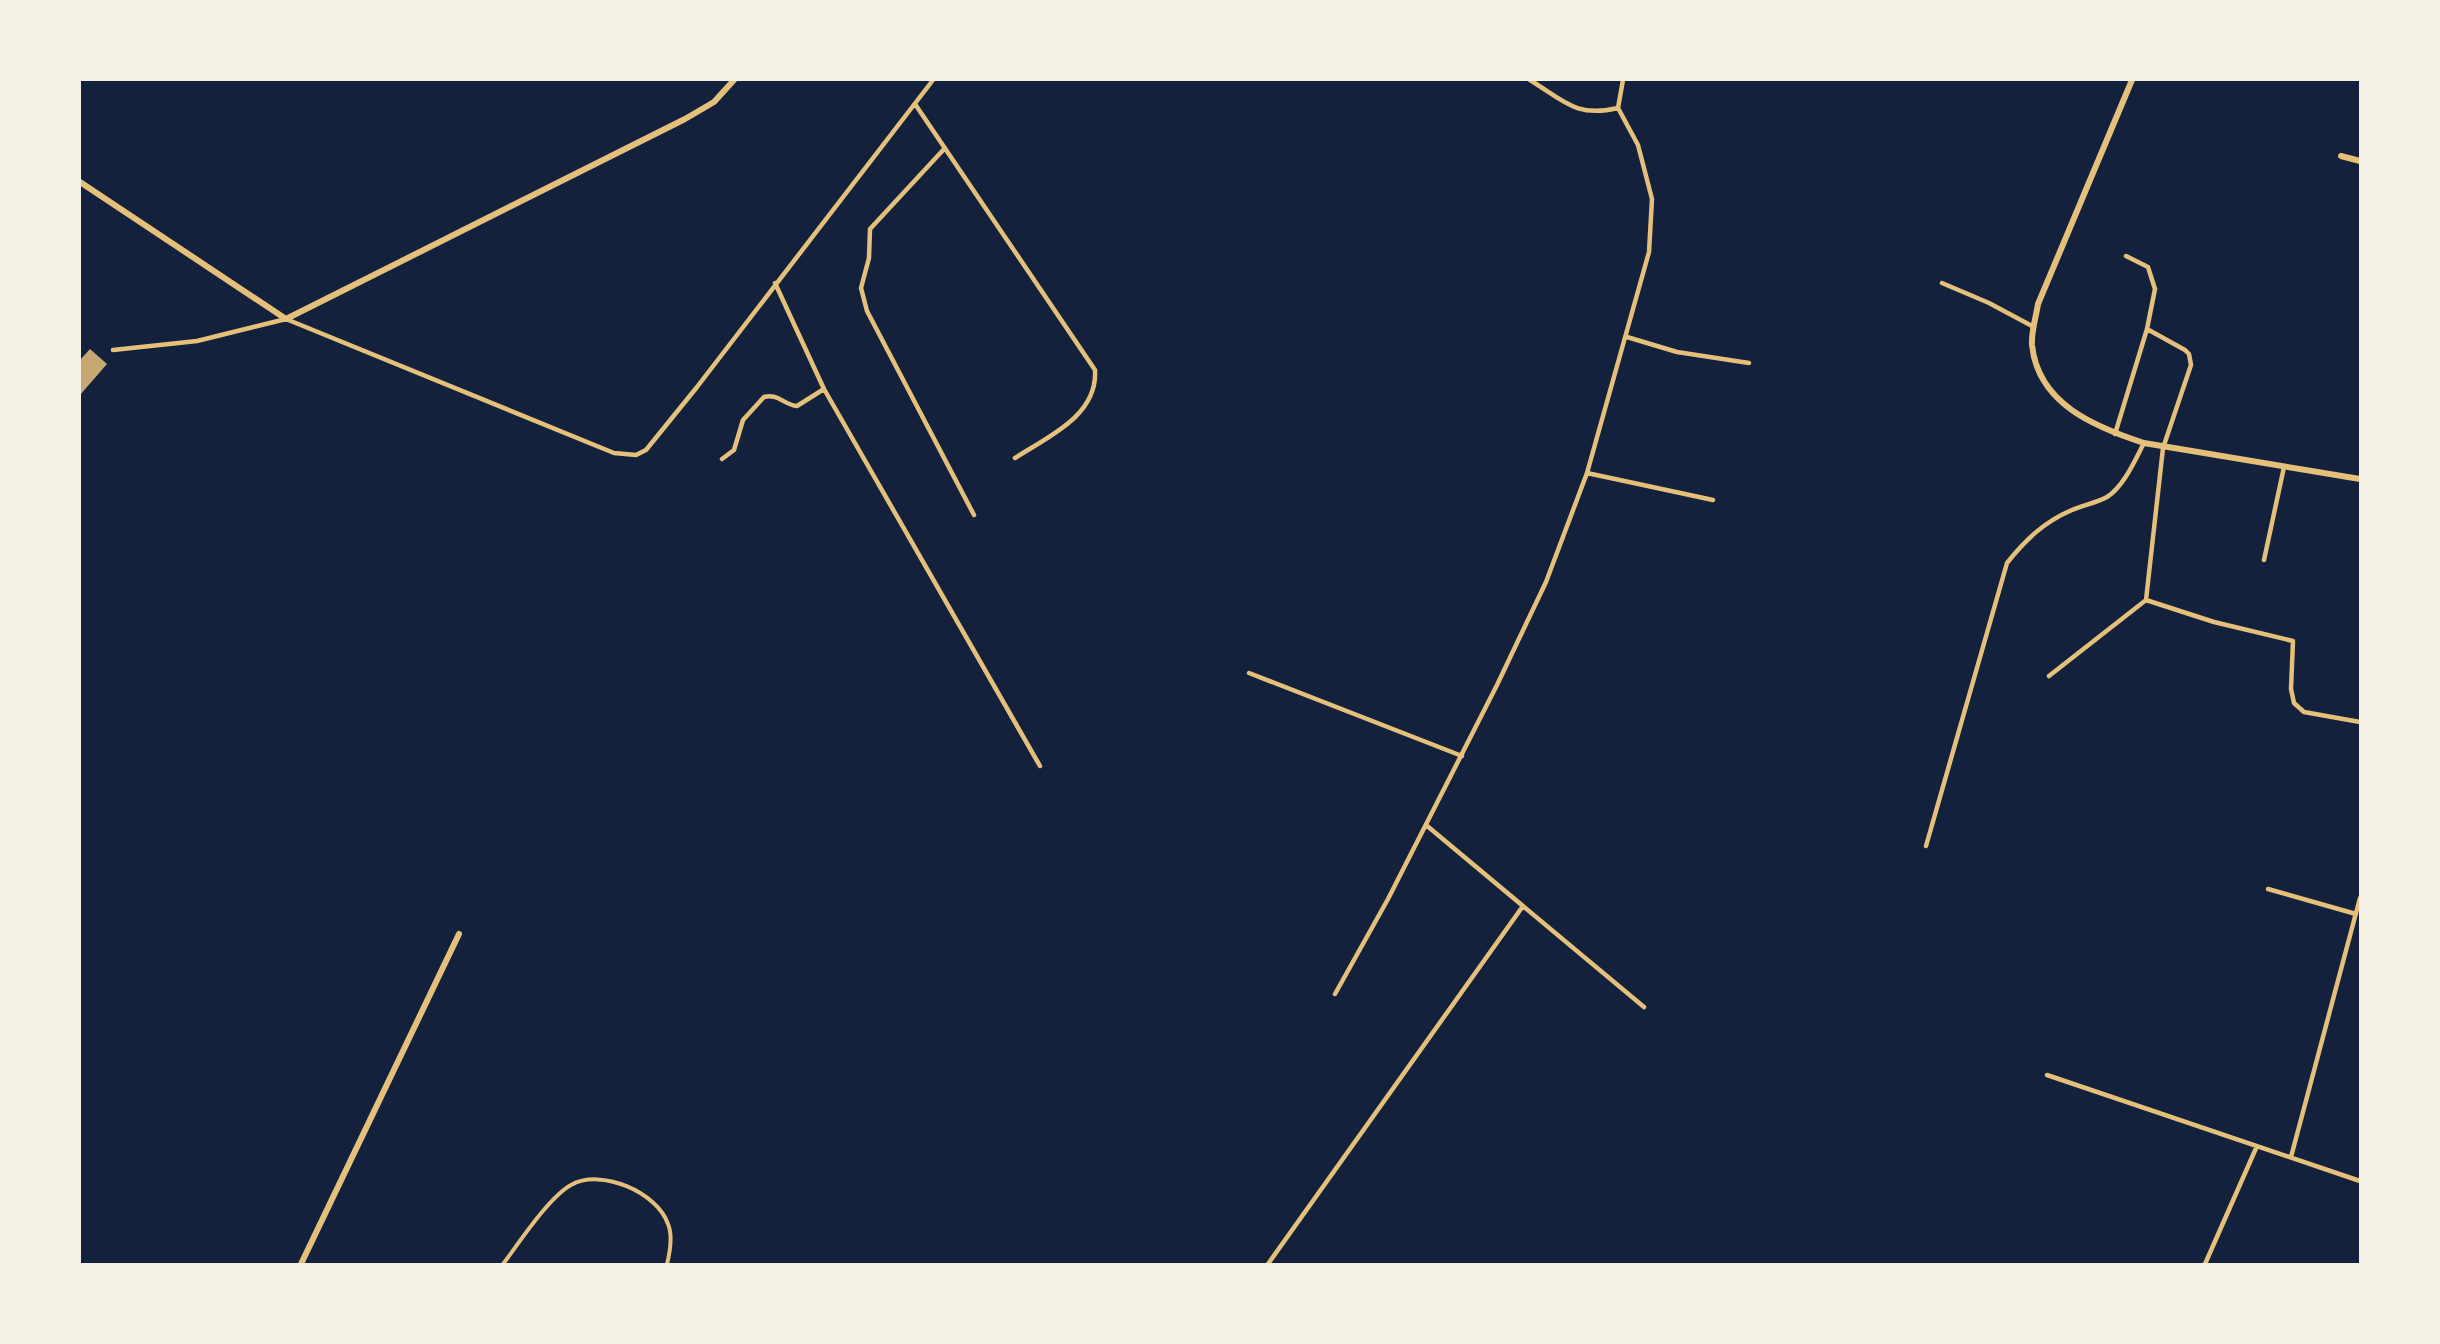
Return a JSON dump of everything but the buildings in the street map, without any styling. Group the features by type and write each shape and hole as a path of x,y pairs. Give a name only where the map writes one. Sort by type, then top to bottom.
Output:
{"street":[{"path":"80,182 286,319 685,119 714,102 734,80"},
{"path":"2132,80 2038,304 2032,343 2035,363 2056,399 2115,434 2163,448 2361,479"},
{"path":"2340,156 2361,161"},
{"path":"302,1264 459,934"}],"lane":[{"path":"113,350 197,341 286,319 614,453 636,455 646,450 698,387 775,283 933,80"},
{"path":"1530,80 1577,109 1593,113 1618,108"},
{"path":"1335,994 1462,756 1546,582 1587,473 1649,252 1652,199 1638,145 1618,108 1623,80"},
{"path":"915,104 1095,370 1094,387 1077,418 1015,458"},
{"path":"945,148 870,229 869,258 861,288 867,311 974,515"},
{"path":"2115,434 2147,329 2155,289 2148,267 2126,256"},
{"path":"775,283 824,389 1040,766"},
{"path":"1942,283 1989,303 2034,327"},
{"path":"2049,676 2146,600 2163,448 2191,365 2190,357 2185,350 2147,329"},
{"path":"1627,337 1677,352 1749,363"},
{"path":"722,459 734,450 743,420 764,397 777,396 797,406 824,389"},
{"path":"1926,846 2007,563 2026,539 2036,531 2070,511 2108,496 2132,466 2144,443"},
{"path":"2264,560 2284,467"},
{"path":"1587,473 1713,500"},
{"path":"2146,600 2214,622 2290,640 2294,645 2291,689 2294,703 2304,712 2361,722"},
{"path":"1249,673 1462,756"},
{"path":"1426,825 1644,1007"},
{"path":"2268,888 2356,914"},
{"path":"2290,1157 2361,898"},
{"path":"1268,1264 1523,906"},
{"path":"2047,1076 2361,1181"},
{"path":"2205,1264 2257,1146"}],"path":[{"path":"503,1264 544,1211 572,1184 597,1179 622,1184 642,1192 654,1203 669,1225 670,1248 667,1264"}]}
